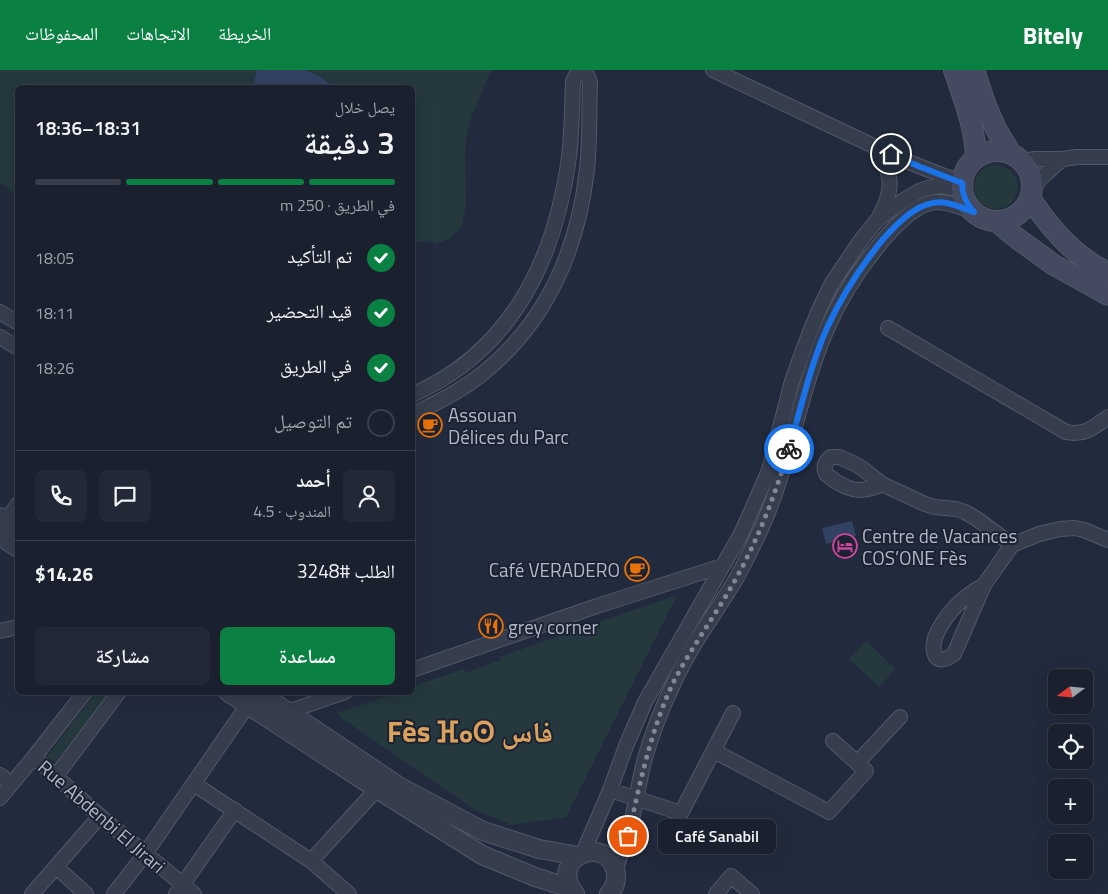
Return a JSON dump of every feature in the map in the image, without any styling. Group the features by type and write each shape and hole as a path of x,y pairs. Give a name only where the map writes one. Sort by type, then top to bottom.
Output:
{"main road":[{"path":"954,70 973,128 976,158"},
{"path":"974,70 993,122 1030,175 1032,182 1030,195 1025,207 1015,216 1006,220 996,221 984,218 974,212 967,203 962,186 967,167 982,154 991,151 1001,151 1017,158"},
{"path":"1030,195 1042,216 1066,243 1088,262 1108,273"},
{"path":"996,221 1054,265 1108,295"}],"street":[{"path":"415,394 453,373 472,359 504,326 529,289 541,265 558,212 568,163 573,81 579,70"},
{"path":"415,414 452,395 495,363 532,322 546,302 557,281 577,223 584,192 587,168 590,82 585,70"},
{"path":"713,70 962,186"},
{"path":"573,891 568,876 570,864 580,854 610,790 645,702 740,534 768,470 792,381 818,312 832,283 886,205 890,187 889,173 881,149"},
{"path":"1017,158 1108,157"},
{"path":"1030,195 1040,180 1062,159"},
{"path":"568,163 587,168"},
{"path":"878,219 919,191 940,186 962,186"},
{"path":"615,886 646,758 661,712 673,684 701,634 734,582 762,526 777,487 814,364 826,330 841,299 868,259 892,229 920,207 935,202 946,202 974,212"},
{"path":"0,312 15,322"},
{"path":"888,328 1066,432 1082,433 1093,428 1108,417"},
{"path":"0,337 15,346"},
{"path":"882,484 925,504 965,512 1012,545"},
{"path":"15,510 6,526 15,542"},
{"path":"984,585 957,603 946,619 933,643 936,657 948,659 954,654 984,585 1012,545 1039,534 1075,528 1108,540"},
{"path":"415,669 597,606 722,566"},
{"path":"0,632 15,628"},
{"path":"0,798 34,757 80,695"},
{"path":"56,776 117,695"},
{"path":"239,695 253,699 400,787 483,831 539,849 580,854 589,852 600,853 610,860 615,886"},
{"path":"282,718 338,695"},
{"path":"114,894 145,854 253,699"},
{"path":"610,790 681,813 733,713"},
{"path":"282,718 377,789 482,855 573,891"},
{"path":"857,763 900,718"},
{"path":"714,751 828,812 866,771 832,741"},
{"name":"Rue Abdenbi El Jirari","path":"34,757 145,854 184,891"},
{"path":"0,775 11,784"},
{"path":"194,784 311,861 349,894"},
{"path":"311,861 377,789"},
{"path":"184,891 235,810"},
{"path":"32,894 100,816"},
{"path":"56,866 86,894"},
{"path":"716,894 731,876 752,894"}],"shaded area":[{"path":"0,70 494,70 489,75 472,115 467,133 465,152 466,205 461,228 450,238 437,244 415,242 415,85 15,85 15,194 0,182"},
{"path":"996,165 1008,169 1014,175 1018,187 1014,199 1008,205 996,209 984,205 978,199 974,187 978,175 984,169"},
{"path":"677,595 566,817 511,825 475,810 340,717 337,713 389,695 415,695 415,685 464,669 464,673 501,660 499,657"},
{"path":"866,641 896,669 879,687 849,659"},
{"path":"94,695 107,695 55,763 47,756"}],"water":[{"path":"257,70 306,70 332,85 253,85"},
{"path":"852,521 856,536 826,544 822,528"}],"way so far":[{"path":"628,836 646,758 661,712 686,660 734,582 762,526 789,449"}],"place":[{"name":"Assouan Délices du Parc","path":"430,425"},
{"name":"Centre de Vacances COS’ONE Fès","path":"845,546"},
{"name":"Café VERADERO","path":"637,569"},
{"name":"grey corner","path":"491,626"},
{"name":"Café Sanabil","path":"628,836"}],"district":[{"name":"Fès ⴼⴰⵙ فاس","path":"470,731"}],"route":[{"path":"789,449 800,407 826,330 841,299 873,251 892,229 920,207 935,202 946,202 974,212 964,197 962,183 891,154"}]}
